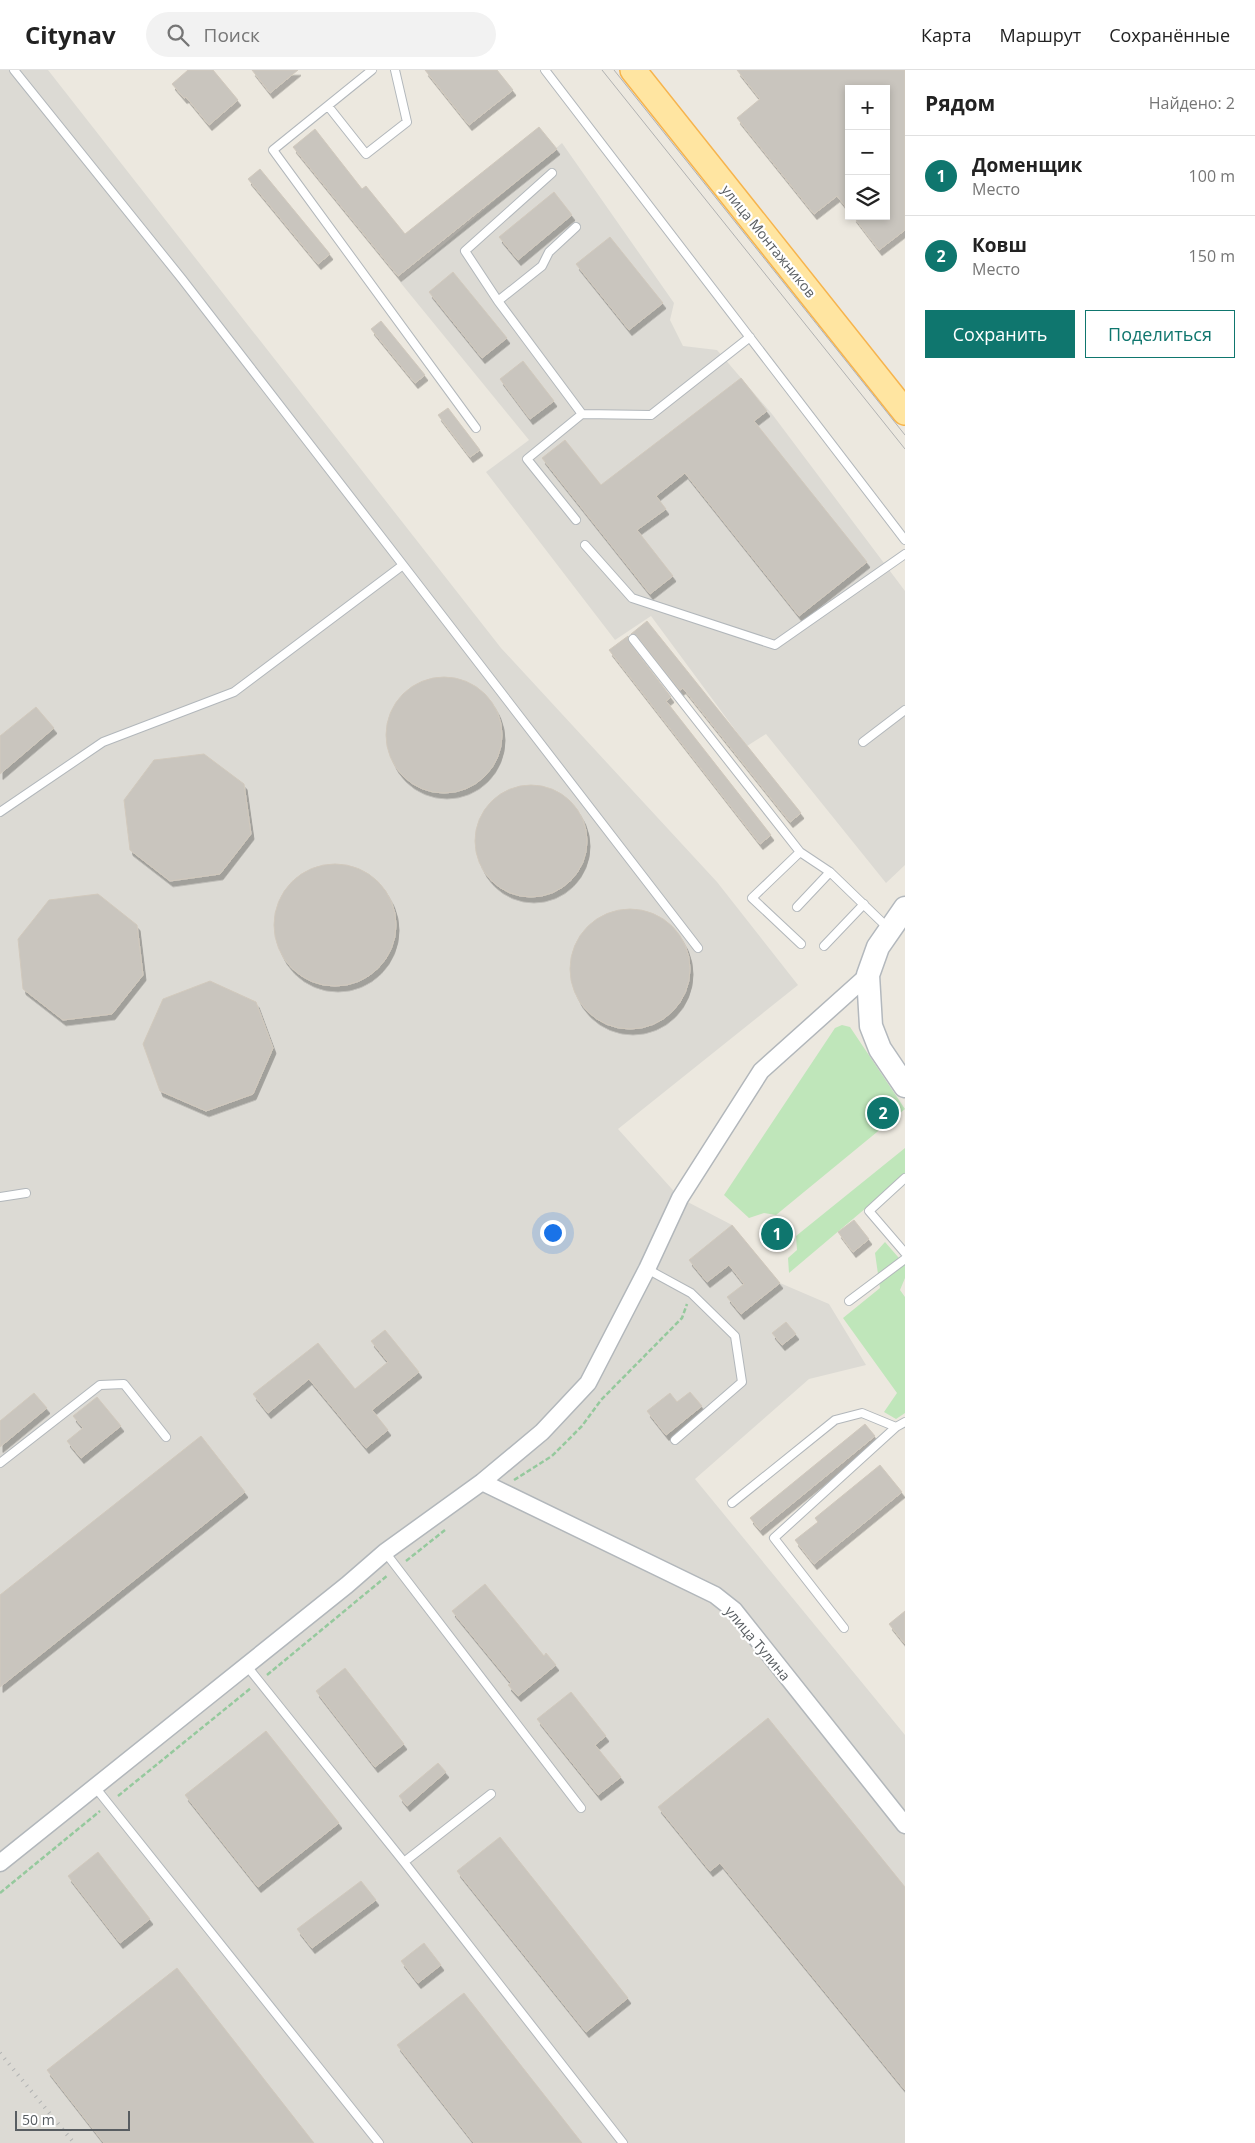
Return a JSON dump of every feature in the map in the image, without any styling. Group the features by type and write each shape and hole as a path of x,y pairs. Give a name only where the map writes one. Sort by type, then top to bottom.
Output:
{"main road":[{"name":"улица Монтажников","path":"633,70 905,412"},
{"path":"905,908 878,947 868,974 871,1026 880,1049 905,1086"}],"street":[{"path":"0,1863 347,1585 385,1552 482,1482 542,1432 588,1383 647,1269 680,1198 761,1071 868,974"},
{"name":"улица Тулина","path":"482,1482 715,1595 734,1610 905,1825"}],"lane":[{"path":"14,70 182,278 698,948"},
{"path":"372,70 273,150 476,428"},
{"path":"328,106 366,154 407,122 394,70"},
{"path":"545,70 905,540"},
{"path":"552,173 465,251 498,301 582,414"},
{"path":"498,301 542,266 548,252 576,227"},
{"path":"576,520 527,459 582,414 652,415 750,337"},
{"path":"585,545 632,598 775,645 905,554"},
{"path":"0,812 103,742 234,692 403,565"},
{"path":"632,639 800,852 830,872 889,930"},
{"path":"863,742 905,710"},
{"path":"800,852 752,898 801,944"},
{"path":"797,907 830,872"},
{"path":"824,946 864,904"},
{"path":"905,1178 869,1210 905,1252"},
{"path":"0,1197 26,1193"},
{"path":"850,1301 905,1259"},
{"path":"647,1269 691,1293 735,1336 742,1382 675,1440"},
{"path":"0,1463 100,1385 124,1384 166,1437"},
{"path":"732,1503 834,1420 862,1413 896,1426"},
{"path":"844,1628 774,1538 896,1426 905,1422"},
{"path":"385,1552 581,1808"},
{"path":"246,1666 404,1862 623,2143"},
{"path":"95,1786 379,2143"},
{"path":"404,1862 491,1794"}],"path":[{"path":"498,1490 552,1456 582,1426 601,1400 682,1318 691,1293"},
{"path":"0,1893 397,1567 451,1526"}],"shaded area":[{"path":"0,70 48,70 501,648 717,882 798,985 618,1129 680,1198 732,1225 780,1283 829,1304 866,1365 809,1379 695,1479 905,1735 905,2143 0,2143"},
{"path":"562,143 674,303 670,320 683,346 717,350 772,414 905,591 905,865 886,883 766,734 747,746 651,616 615,640 486,472 529,440 400,282"}],"green space":[{"path":"842,1025 850,1027 905,1109 776,1215 764,1213 749,1218 724,1195 835,1028"},
{"path":"905,1148 905,1175 789,1273 788,1258 797,1250 796,1236"},
{"path":"885,1242 905,1265 905,1278 900,1290 905,1297 905,1413 896,1419 884,1412 897,1393 843,1318 880,1288 875,1253"}],"building":[{"path":"188,70 213,70 238,100 209,125 186,97 184,98 172,84"},
{"path":"252,70 298,70 270,93"},
{"path":"425,70 497,70 513,90 469,125"},
{"path":"737,70 905,70 905,230 879,250 856,220 890,220 890,85 845,85 845,206 837,196 814,214 737,118 760,99"},
{"path":"539,127 557,149 398,276 293,147 315,129 362,189 366,186 405,234"},
{"path":"260,169 330,254 318,264 248,179"},
{"path":"554,192 572,215 518,260 499,237"},
{"path":"610,237 663,303 629,330 576,264"},
{"path":"453,272 507,338 482,358 429,292"},
{"path":"381,321 425,375 415,383 371,329"},
{"path":"523,361 554,401 530,419 500,379"},
{"path":"741,378 767,411 754,421 867,562 799,616 685,473 656,496 666,509 637,530 673,576 650,594 542,458 565,440 601,485"},
{"path":"448,408 480,450 470,457 438,415"},
{"path":"647,621 801,813 790,822 683,688 680,690 637,636 631,634"},
{"path":"628,636 629,642 671,697 666,701 771,835 760,844 609,650"},
{"path":"444,677 466,682 485,694 497,713 502,735 497,757 485,776 466,788 444,793 422,788 403,776 391,757 386,735 391,713 403,694 422,682"},
{"path":"36,707 54,728 0,774 0,736"},
{"path":"204,754 244,784 251,834 220,874 170,881 130,850 124,800 154,760"},
{"path":"531,785 552,789 570,802 583,820 587,841 583,862 570,880 552,893 531,897 510,893 492,880 479,862 475,841 479,820 492,802 510,789"},
{"path":"335,864 358,868 378,882 392,902 396,925 392,948 378,968 358,982 335,986 312,982 292,968 278,948 274,925 278,902 292,882 312,868"},
{"path":"98,894 137,925 143,975 112,1014 63,1020 23,989 18,939 49,900"},
{"path":"630,909 642,910 653,914 663,919 672,927 680,936 685,946 689,957 689,981 685,992 680,1002 672,1011 663,1019 653,1024 642,1028 630,1029 618,1028 607,1024 597,1019 588,1011 580,1002 575,992 571,981 570,969 571,957 575,946 580,936 588,927 597,919 607,914 618,910"},
{"path":"210,981 256,1002 273,1048 253,1094 206,1111 160,1091 143,1044 163,999"},
{"path":"854,1220 869,1239 853,1252 838,1232"},
{"path":"732,1225 780,1283 741,1314 727,1297 744,1284 729,1265 707,1282 689,1260"},
{"path":"786,1322 796,1334 782,1345 772,1333"},
{"path":"385,1330 419,1372 372,1410 388,1430 366,1448 309,1379 268,1413 253,1394 318,1343 355,1389 388,1362 371,1341"},
{"path":"690,1392 702,1406 666,1435 647,1411 670,1393 677,1402"},
{"path":"34,1393 47,1408 0,1447 0,1421"},
{"path":"97,1397 121,1426 81,1458 67,1441 83,1428 73,1416"},
{"path":"865,1424 875,1436 760,1530 750,1518"},
{"path":"201,1436 245,1492 0,1687 0,1595"},
{"path":"880,1465 902,1492 814,1564 795,1540 818,1522 815,1518"},
{"path":"485,1584 544,1656 546,1653 556,1665 518,1696 508,1685 511,1683 452,1611"},
{"path":"905,1611 905,1644 889,1624"},
{"path":"345,1668 404,1744 375,1767 316,1691"},
{"path":"571,1692 606,1736 595,1745 621,1777 598,1795 537,1719"},
{"path":"768,1718 905,1887 905,2090 720,1863 710,1871 658,1807"},
{"path":"266,1731 339,1823 258,1887 185,1795"},
{"path":"438,1763 446,1772 407,1806 399,1796"},
{"path":"500,1837 628,1998 586,2032 457,1871"},
{"path":"98,1852 150,1919 120,1943 68,1876"},
{"path":"361,1881 376,1900 312,1948 297,1929"},
{"path":"424,1943 441,1965 418,1983 401,1961"},
{"path":"177,1968 314,2143 104,2143 47,2070"},
{"path":"464,1993 582,2143 474,2143 397,2045"}],"tram line":[{"path":"602,70 905,449"},
{"path":"614,70 905,435"}],"railway":[{"path":"0,2053 74,2143"}],"place":[{"name":"Ковш","path":"883,1113"},
{"name":"Доменщик","path":"777,1234"}]}
